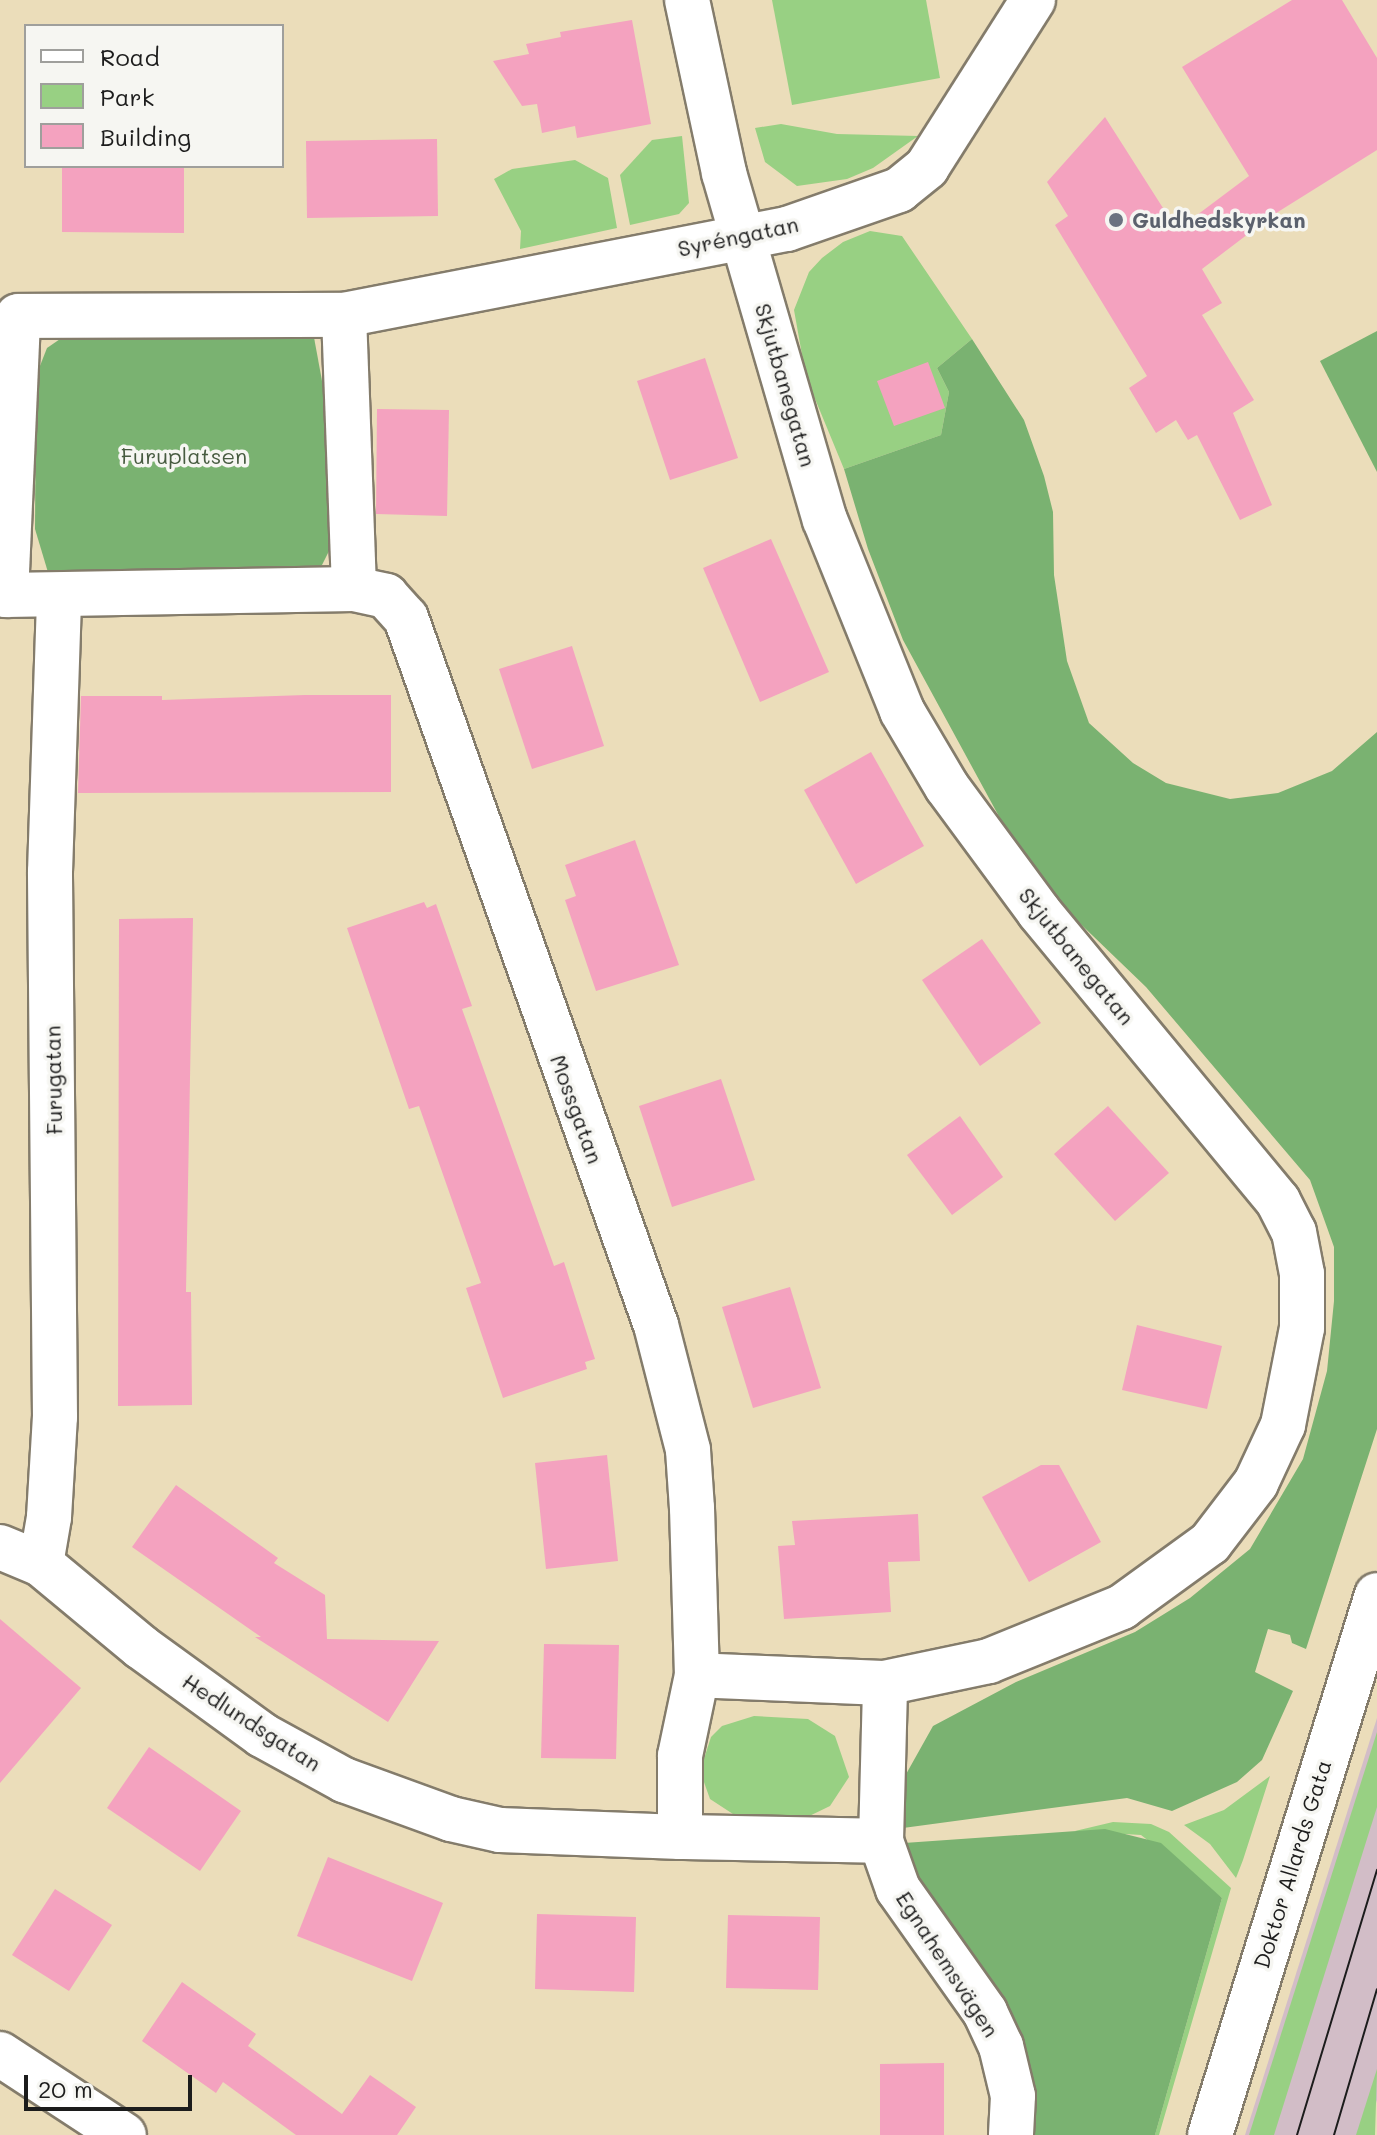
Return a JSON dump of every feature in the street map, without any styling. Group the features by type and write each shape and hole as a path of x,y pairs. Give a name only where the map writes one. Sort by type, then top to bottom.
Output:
{"street":[{"name":"Skjutbanegatan","path":"687,0 742,237 825,520 902,711 947,787 1039,912 1278,1201 1294,1232 1302,1274 1302,1328 1283,1425 1256,1483 1210,1543 1122,1607 989,1661 885,1683 697,1675"},
{"name":"Syréngatan","path":"344,315 787,229 899,190 927,167 1033,0"},
{"path":"344,315 354,589 3,595 18,316 344,315"},
{"name":"Mossgatan","path":"354,589 386,596 406,618 656,1325 688,1450 697,1675 680,1756 680,1837"},
{"name":"Furugatan","path":"41,1564 49,1517 55,1417 50,872 59,595"},
{"name":"Hedlundsgatan","path":"0,1547 41,1564 141,1647 247,1724 344,1780 451,1819 500,1830 881,1841"},
{"name":"Doktor Allards Gata","path":"1210,2135 1377,1595"},
{"path":"881,1841 885,1683"},
{"name":"Egnahemsvägen","path":"881,1841 898,1889 985,2012 1001,2046 1013,2096 1011,2135"},
{"path":"0,2054 124,2135"}],"shaded area":[{"path":"1377,1718 1377,2100 1366,2135 1245,2135"}],"green space":[{"path":"772,0 926,0 940,78 792,105"},
{"path":"781,124 837,134 918,136 873,168 847,179 797,186 765,162 755,128"},
{"path":"682,136 689,203 679,214 630,225 620,175 652,140"},
{"path":"575,160 608,178 617,228 520,249 521,231 494,179 512,169"},
{"path":"870,231 902,236 972,339 937,368 949,392 941,435 844,469 806,377 794,310 809,272 822,258 843,242"},
{"path":"1377,331 1377,472 1320,361"},
{"name":"Furuplatsen","path":"313,332 327,408 333,543 322,565 311,574 50,579 35,529 36,376 47,348 63,337"},
{"path":"972,339 1024,420 1044,476 1053,512 1054,575 1067,661 1089,723 1133,763 1166,783 1230,799 1278,793 1332,771 1377,732 1377,1429 1306,1649 1292,1643 1290,1635 1268,1629 1255,1672 1293,1691 1262,1760 1237,1782 1172,1811 1127,1798 903,1828 905,1776 933,1726 1016,1682 1135,1632 1190,1598 1250,1549 1303,1459 1327,1371 1334,1301 1334,1247 1310,1180 1146,987 1066,910 1008,833 903,640 868,549 844,469 941,435 949,392 937,368"},
{"path":"754,1716 808,1719 835,1736 849,1777 830,1806 799,1821 771,1820 736,1816 710,1799 700,1771 711,1737 722,1726"},
{"path":"1377,1732 1377,1807 1274,2135 1249,2135"},
{"path":"1270,1776 1236,1878 1210,1844 1184,1825 1224,1810"},
{"path":"1113,1822 1151,1824 1169,1832 1231,1888 1159,2135 1155,2135 1222,1898 1141,1835 1075,1831"},
{"path":"1105,1829 1161,1843 1222,1898 1155,2135 1027,2135 904,1843"},
{"path":"1377,2069 1375,2135 1356,2135"}],"building":[{"name":"Guldhedskyrkan","path":"1292,0 1342,0 1377,58 1377,150 1273,215 1202,269 1222,303 1202,315 1254,400 1233,413 1272,505 1240,520 1197,435 1188,440 1176,420 1156,433 1129,388 1147,376 1055,225 1068,216 1047,182 1105,117 1177,230 1249,176 1182,67"},
{"path":"632,20 651,124 577,138 575,126 542,133 537,104 522,106 493,61 529,54 526,44 561,37 560,32"},
{"path":"437,139 438,216 307,218 306,141"},
{"path":"62,168 184,168 184,233 62,232"},
{"path":"705,358 738,458 670,480 637,381"},
{"path":"928,362 945,408 894,426 877,381"},
{"path":"377,409 449,410 447,516 376,514"},
{"path":"771,539 829,672 760,702 703,568"},
{"path":"572,646 604,746 532,769 499,669"},
{"path":"391,695 391,792 78,793 81,696 162,696 162,700"},
{"path":"871,752 924,846 856,884 804,790"},
{"path":"635,840 679,965 596,991 565,900 576,896 565,865"},
{"path":"424,902 427,908 436,904 472,1006 462,1009 554,1266 564,1262 595,1359 585,1362 587,1369 503,1398 466,1288 481,1283 419,1106 409,1109 347,928"},
{"path":"193,918 186,1292 191,1292 192,1405 118,1406 119,919"},
{"path":"982,939 1041,1023 980,1066 922,980"},
{"path":"721,1079 755,1180 672,1207 639,1106"},
{"path":"1108,1106 1169,1173 1115,1221 1054,1154"},
{"path":"960,1116 1003,1177 952,1215 907,1155"},
{"path":"790,1287 821,1388 753,1408 722,1307"},
{"path":"1137,1325 1222,1346 1207,1409 1122,1390"},
{"path":"607,1455 618,1561 546,1569 535,1463"},
{"path":"1041,1465 1059,1465 1101,1542 1029,1582 982,1497"},
{"path":"176,1485 278,1558 274,1563 325,1595 327,1639 439,1641 388,1722 255,1637 261,1637 132,1547"},
{"path":"918,1514 920,1561 888,1562 891,1612 784,1619 778,1546 795,1545 792,1521"},
{"path":"0,1619 81,1688 0,1783"},
{"path":"544,1644 619,1645 616,1759 541,1758"},
{"path":"149,1747 241,1811 200,1871 107,1808"},
{"path":"328,1857 443,1903 412,1981 297,1936"},
{"path":"55,1889 112,1925 69,1991 12,1955"},
{"path":"537,1914 636,1917 634,1992 535,1989"},
{"path":"728,1915 820,1917 818,1990 726,1988"},
{"path":"182,1982 256,2034 248,2046 342,2114 370,2075 416,2107 397,2135 296,2135 223,2082 216,2093 142,2041"},
{"path":"944,2063 944,2135 880,2135 880,2064"}],"tram line":[{"path":"1297,2135 1377,1870"},
{"path":"1334,2135 1377,1989"}],"place":[{"name":"Guldhedskyrkan","path":"1116,220"}]}
